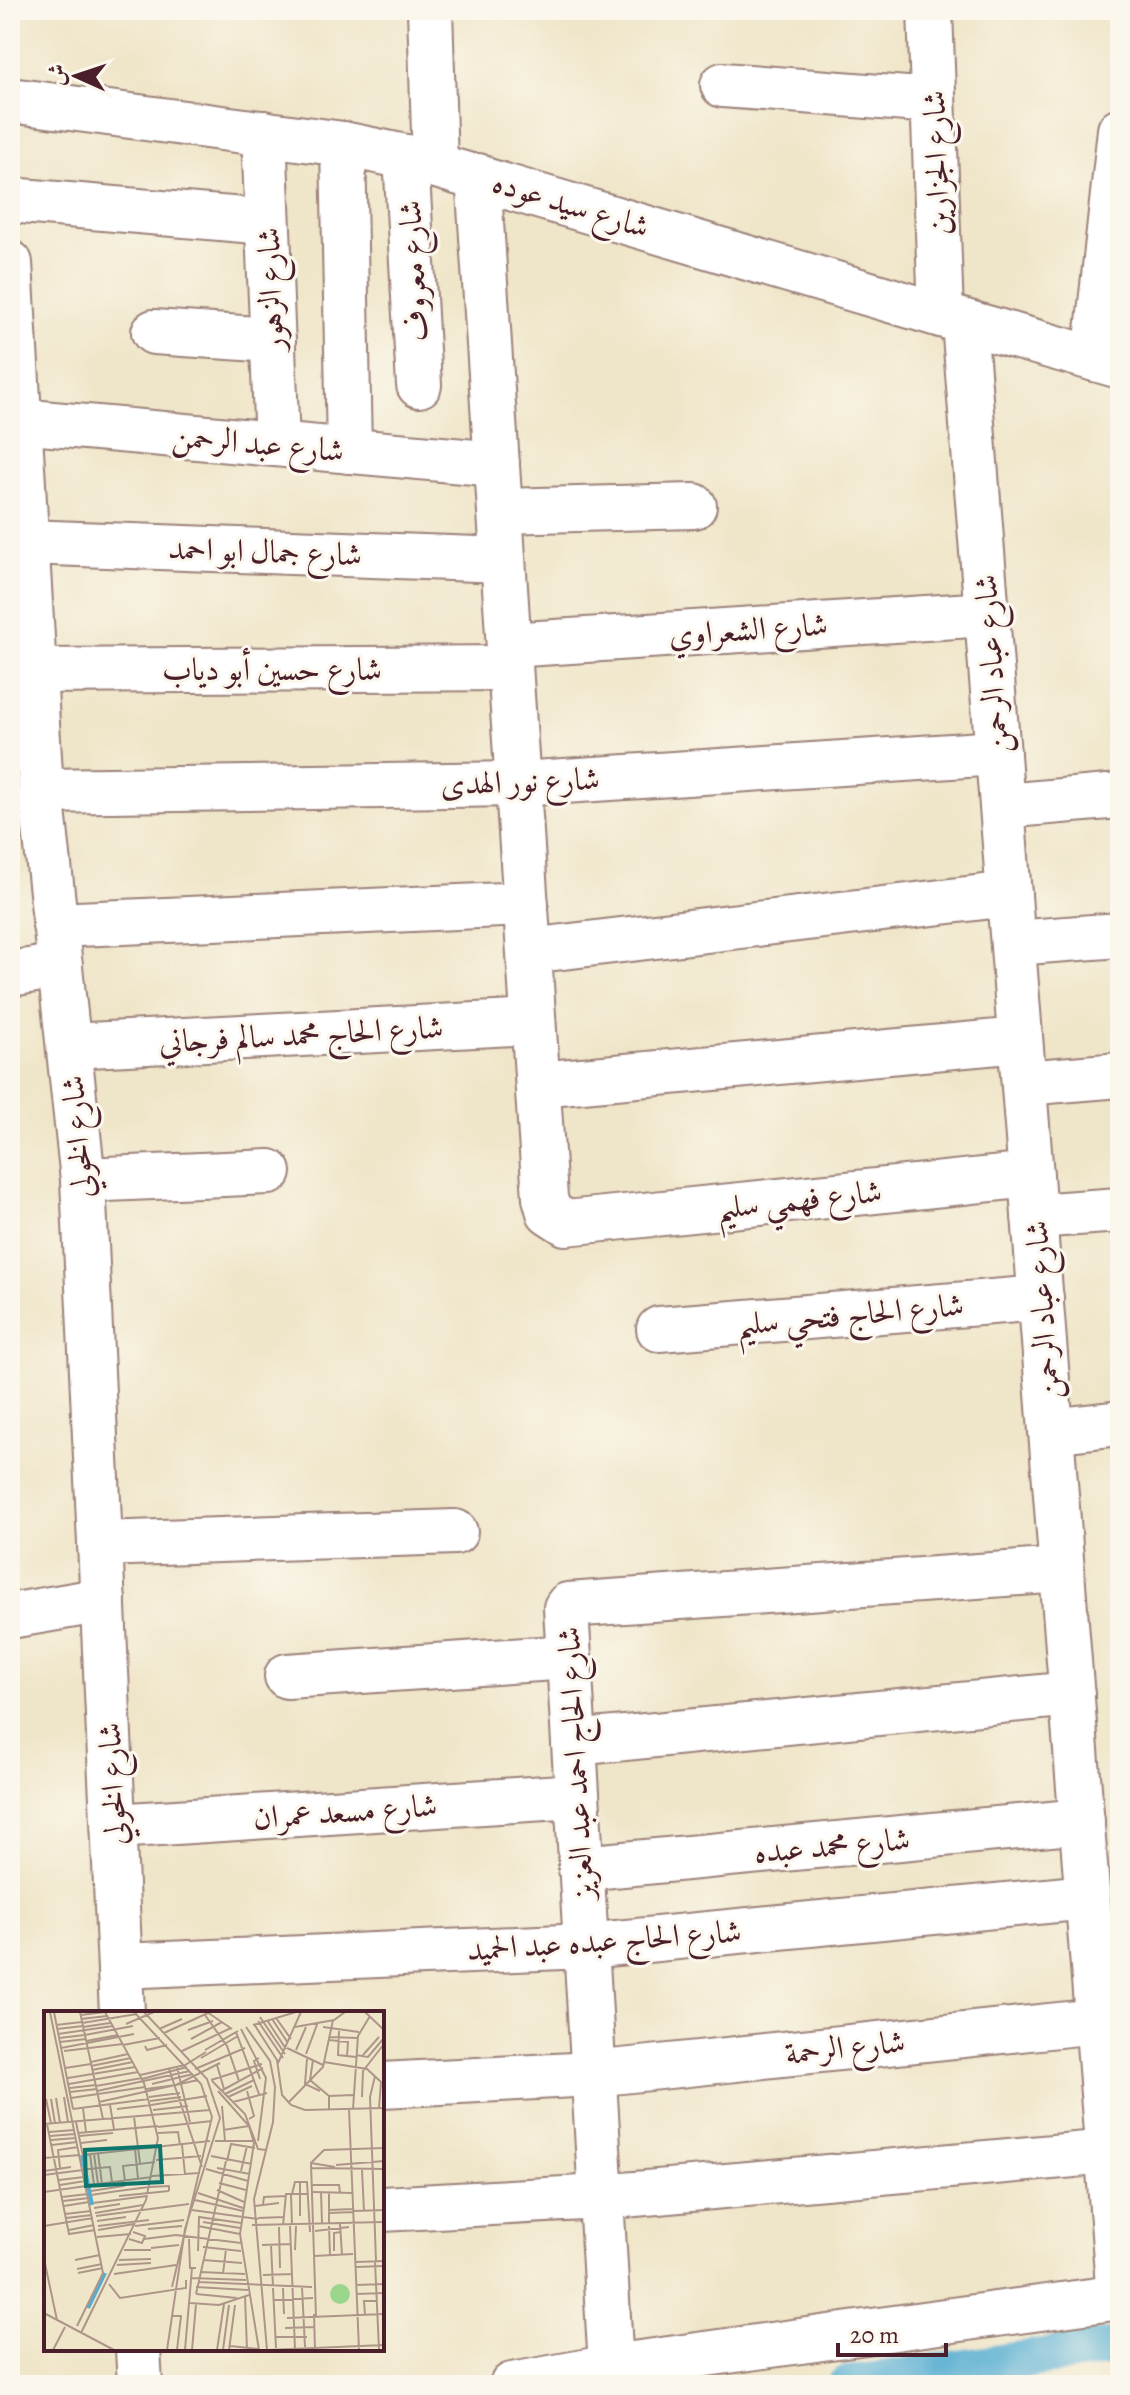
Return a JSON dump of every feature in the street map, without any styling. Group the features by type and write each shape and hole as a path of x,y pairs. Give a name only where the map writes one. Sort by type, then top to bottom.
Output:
{"street":[{"name":"شارع معروف","path":"419,385 421,160 430,10"},
{"name":"شارع الجزارين","path":"930,10 933,101 952,319"},
{"path":"723,85 933,101"},
{"name":"شارع سيد عوده","path":"10,100 343,144 421,160 952,319 1108,362"},
{"path":"1108,362 1120,130"},
{"name":"شارع الزهور","path":"264,133 277,444"},
{"path":"343,144 349,451"},
{"path":"478,176 538,1084 1020,1040"},
{"path":"10,200 267,222"},
{"name":"شارع الخولي","path":"10,263 26,542 22,672 32,815 58,946 83,1180 122,2011"},
{"name":"شارع عباد الرحمن","path":"952,319 987,614 1097,2021 1114,2152 1119,2298"},
{"path":"154,332 273,340"},
{"name":"شارع عبد الرحمن","path":"19,421 497,464"},
{"path":"500,511 694,506"},
{"name":"شارع جمال ابو احمد","path":"26,542 503,560"},
{"name":"شارع الشعراوي","path":"510,656 987,614"},
{"name":"شارع حسين أبو دياب","path":"22,672 510,656"},
{"name":"شارع نور الهدى","path":"32,815 998,753"},
{"path":"1002,806 1120,796"},
{"path":"529,951 1009,894"},
{"path":"10,974 58,946 526,904"},
{"path":"1013,943 1120,935"},
{"name":"شارع الحاج محمد سالم فرجاني","path":"69,1046 533,1022"},
{"path":"1024,1083 1120,1075"},
{"name":"شارع فهمي سليم","path":"538,1084 546,1205 554,1217 566,1223 1033,1196 1120,1210"},
{"path":"83,1180 269,1172"},
{"name":"شارع الحاج فتحي سليم","path":"659,1329 1041,1298"},
{"path":"1051,1431 1120,1423"},
{"path":"100,1544 455,1532"},
{"name":"شارع الحاج احمد عبد العزيز","path":"611,2367 568,1605 1062,1570"},
{"path":"10,1616 103,1600"},
{"path":"287,1676 569,1657"},
{"path":"574,1743 1072,1694"},
{"name":"شارع مسعد عمران","path":"114,1826 577,1796"},
{"name":"شارع محمد عبده","path":"581,1868 1082,1821"},
{"name":"شارع الحاج عبده عبد الحميد","path":"120,1966 586,1946 1087,1897"},
{"name":"شارع الرحمة","path":"384,2085 593,2074 1097,2021"},
{"path":"384,2209 601,2197 1114,2152"},
{"path":"512,2385 611,2367 1119,2298"},
{"path":"138,2351 140,2385"}],"waterway":[{"path":"846,2385 1120,2346"}]}
